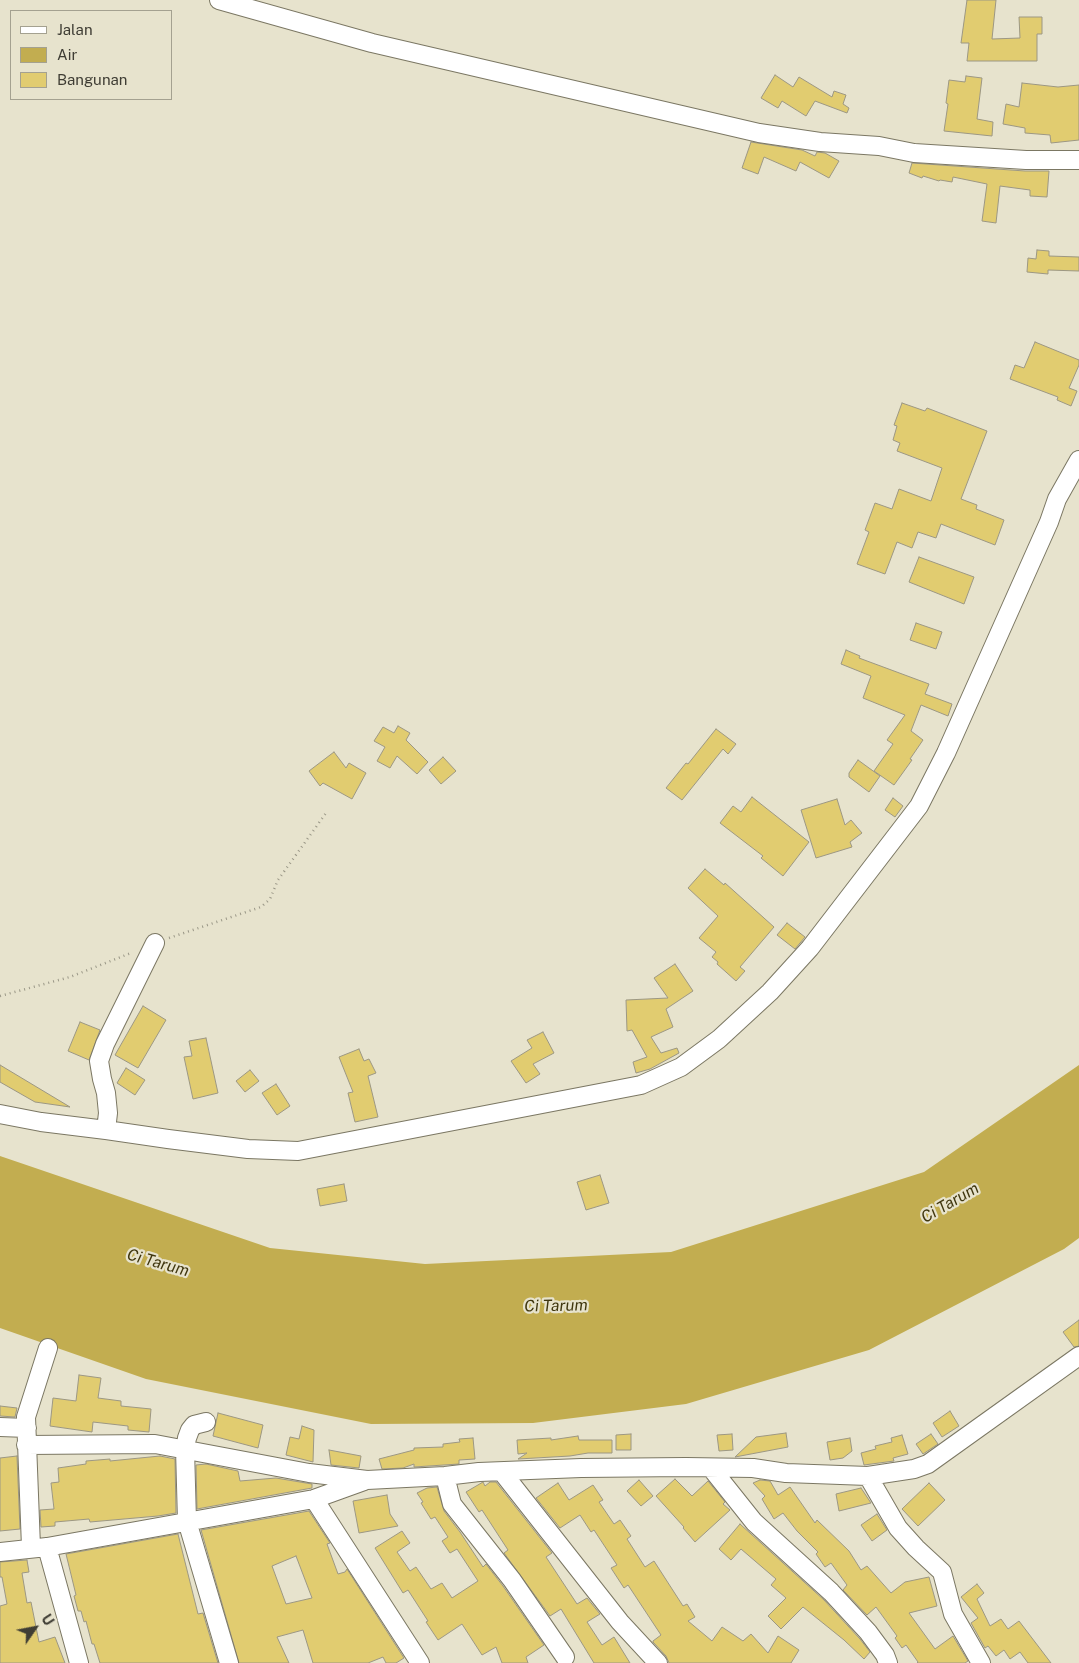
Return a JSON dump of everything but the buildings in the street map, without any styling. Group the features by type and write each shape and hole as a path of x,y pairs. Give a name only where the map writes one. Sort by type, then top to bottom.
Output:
{"street":[{"path":"219,0 372,43 759,133 820,142 879,146 914,153 1026,160 1079,160"},
{"path":"0,1114 41,1122 248,1149 298,1151 641,1086 681,1067 719,1039 770,992 810,948 919,806 946,753 1049,522 1057,499 1079,460"},
{"path":"106,1130 108,1113 106,1093 99,1061 105,1044 155,943"},
{"path":"48,1348 26,1417 26,1436 39,1547 79,1663"},
{"path":"0,1427 14,1429 26,1436 155,1444 309,1473 367,1480 479,1472 581,1468 753,1468 786,1472 868,1476 914,1469 928,1464 1079,1356"},
{"path":"206,1422 194,1426 186,1438 187,1521 229,1663"},
{"path":"711,1468 754,1522 831,1592 868,1632 886,1656 888,1663"},
{"path":"502,1472 608,1607 658,1663"},
{"path":"444,1476 452,1504 512,1580 565,1657"},
{"path":"868,1476 898,1528 942,1572 953,1614 981,1663"},
{"path":"0,1552 39,1547 314,1499 367,1480"},
{"path":"314,1499 420,1663"}],"path":[{"path":"0,996 70,977 190,930 261,907 270,900 278,880 326,813"}],"water":[{"name":"Ci Tarum","path":"1079,1065 1079,1238 1064,1249 869,1350 686,1404 533,1423 371,1424 146,1379 0,1328 0,1156 270,1248 425,1264 671,1252 924,1172"}]}
